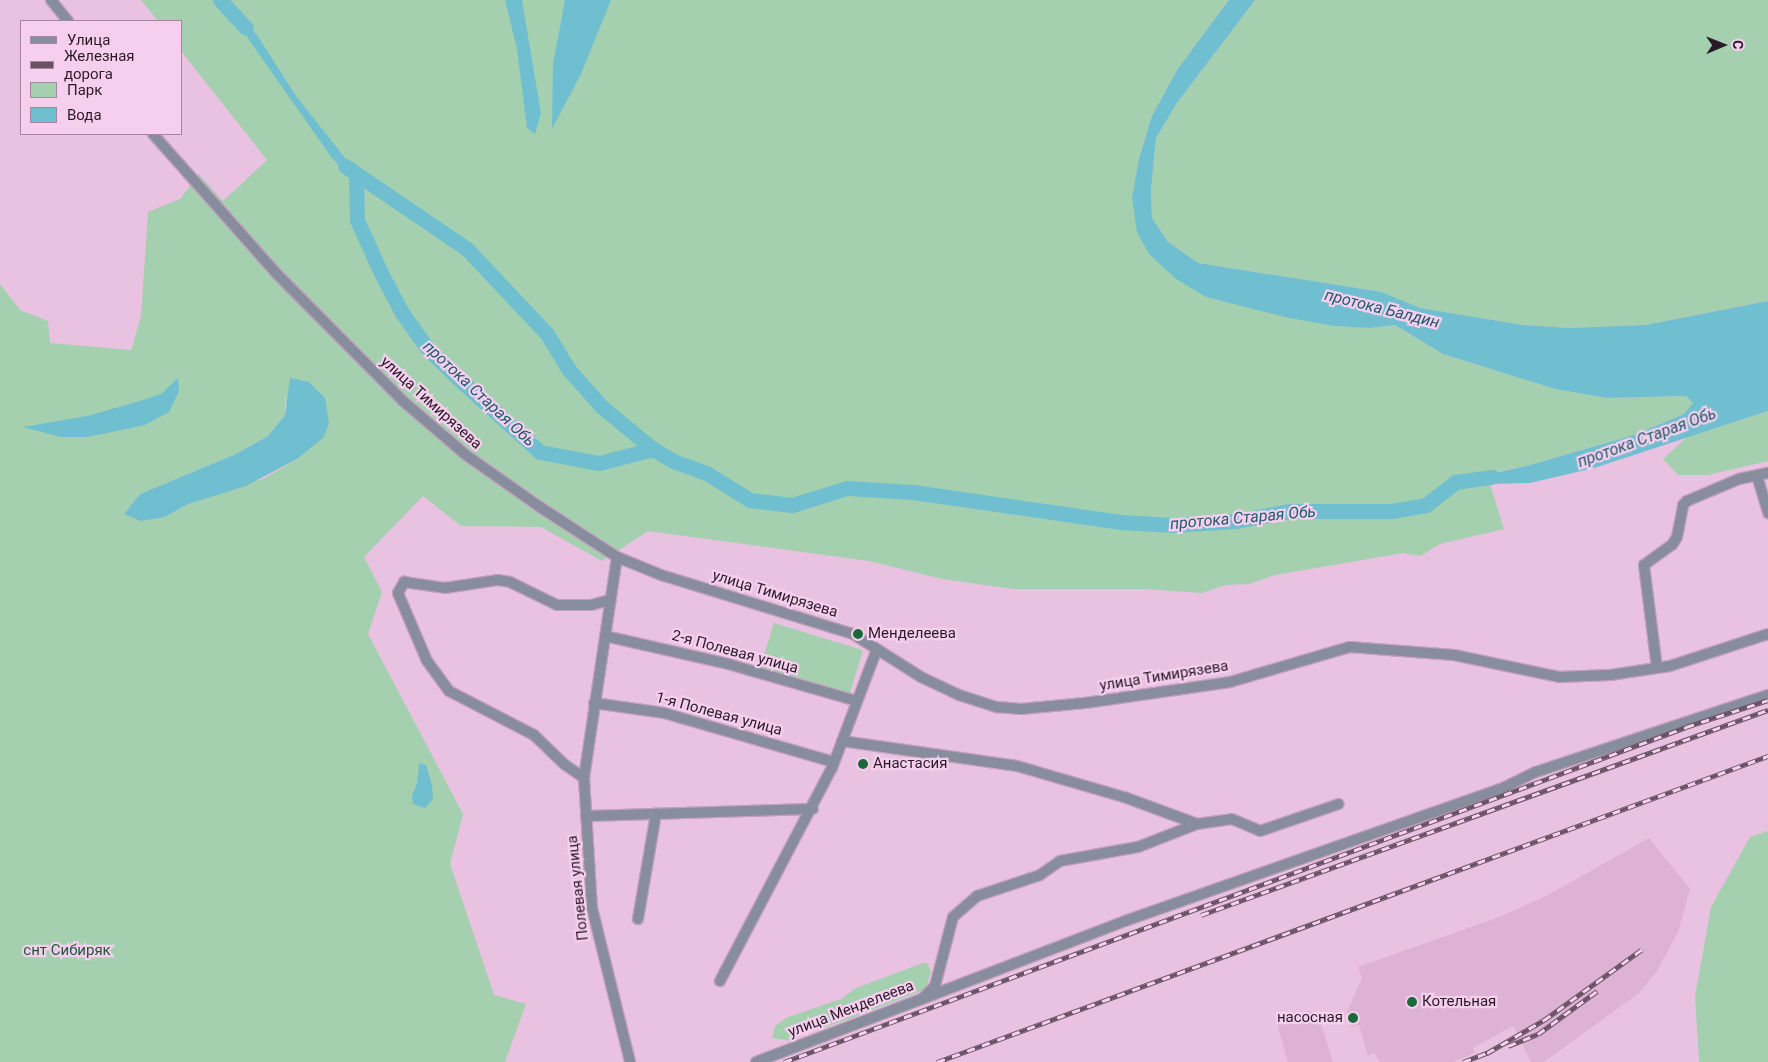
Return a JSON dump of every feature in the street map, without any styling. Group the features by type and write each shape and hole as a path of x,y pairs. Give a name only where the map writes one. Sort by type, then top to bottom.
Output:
{"street":[{"path":"51,0 67,20"},
{"name":"улица Тимирязева","path":"154,135 209,201 347,347 435,430 466,455 616,557 661,575 852,634 959,695 997,707 1021,709 1113,700 1230,682 1350,647 1454,655 1559,677 1658,668 1695,660 1768,634"},
{"path":"1658,668 1644,565 1672,545 1677,537 1684,505 1687,501 1739,479 1768,473"},
{"path":"1757,476 1768,513"},
{"name":"Полевая улица","path":"616,557 584,778 592,908 601,954 629,1057"},
{"path":"584,778 564,764 534,735 449,691 427,661 398,593 404,582 445,588 498,580 510,582 557,605 591,605 610,600"},
{"name":"2-я Полевая улица","path":"605,636 728,664 857,701"},
{"path":"720,981 813,809 834,762 877,649"},
{"path":"922,999 1125,921 1505,787 1536,772 1768,695"},
{"name":"1-я Полевая улица","path":"594,703 664,713 834,762"},
{"name":"улица Менделеева","path":"842,741 1017,766 1124,797 1197,824"},
{"name":"улица Менделеева","path":"756,1062 922,999 935,986 953,917 978,896 1040,875 1060,861 1138,847 1197,824 1232,820 1260,831 1340,804"},
{"path":"586,816 813,809"},
{"path":"638,919 656,814"}],"shaded area":[{"path":"1649,838 1690,889 1678,932 1657,971 1639,993 1544,1062 1531,1062 1513,1026 1473,1048 1475,1053 1453,1062 1380,1062 1374,1053 1368,1056 1359,1025 1351,1027 1347,1012 1362,978 1358,967 1502,916 1548,895"},
{"path":"1308,1011 1318,1014 1333,1062 1288,1062 1276,1020"}],"green space":[{"name":"снт Сибиряк","path":"141,0 1229,0 1177,70 1152,116 1139,158 1132,198 1206,297 1334,326 1370,328 1395,325 1443,354 1555,389 1607,398 1686,396 1694,404 1684,414 1634,435 1530,465 1468,478 1490,484 1504,529 1440,544 1420,556 1403,553 1275,575 1249,584 1226,585 1202,593 1143,589 1013,589 942,579 869,561 648,531 602,561 541,527 461,526 423,496 364,557 382,592 368,634 463,814 450,864 494,995 526,1004 505,1062 0,1062 0,284 20,310 48,321 50,343 131,350 141,316 148,212 180,199 199,174 223,201 267,160 182,52 182,20 157,20","holes":["285,396 297,459 265,478 188,504 165,517 124,514 140,494 236,454 268,436 285,415"]},
{"path":"1255,0 1768,0 1768,301 1645,325 1569,328 1523,325 1420,308 1382,292 1198,263 1167,241 1152,218 1151,190 1156,138 1177,103"},
{"path":"1768,411 1768,461 1708,475 1678,475 1663,459 1686,438"},
{"path":"774,623 863,650 849,695 760,668"},
{"path":"1768,831 1768,1062 1699,1062 1695,996 1711,907 1750,837"},
{"path":"927,963 931,971 926,989 821,1029 806,1030 792,1041 772,1038 775,1026 788,1017 841,999 856,988"}],"water":[{"path":"505,0 522,0 541,113 535,134 527,128 517,49"},
{"path":"565,0 611,0 581,74 552,129 553,64"},
{"name":"протока Балдин","path":"1229,0 1255,0 1177,103 1156,138 1151,190 1152,218 1167,241 1198,263 1382,292 1420,308 1523,325 1569,328 1645,325 1768,301 1768,411 1594,468 1530,483 1490,484 1467,479 1530,465 1634,435 1684,414 1693,403 1686,396 1607,398 1555,389 1443,354 1395,325 1370,328 1334,326 1285,317 1206,297 1176,279 1149,254 1137,232 1132,198 1139,158 1152,116 1177,70"},
{"path":"235,13 257,35 296,96 357,173 359,179 351,178 332,158 249,40"},
{"path":"178,378 179,391 169,412 145,425 88,437 61,437 23,427 87,416 140,401 161,394"},
{"path":"290,378 309,382 325,398 329,423 324,437 297,459 246,486 188,504 165,517 141,521 124,514 140,494 236,454 268,436 285,415"},
{"path":"419,763 426,765 432,785 433,799 425,808 413,804 412,796 417,784"}],"waterway":[{"name":"протока Старая Обь","path":"220,0 246,28"},
{"name":"протока Старая Обь","path":"345,166 467,249 547,334 569,370 602,407 653,449 673,461 708,474 750,500 792,505 847,488 913,492 1121,522 1173,525 1235,521 1290,511 1392,511 1426,505 1455,482 1492,477"},
{"name":"протока Старая Обь","path":"356,176 357,220 381,273 402,313 428,349 462,382 540,452 599,463 653,449"}],"railway":[{"path":"784,1062 1686,727 1768,700"},
{"path":"1201,915 1768,710"},
{"path":"937,1062 1768,756"},
{"path":"1463,1062 1487,1053 1544,1020 1641,950"},
{"path":"1508,1046 1538,1034 1597,991"}],"place":[{"name":"Менделеева","path":"858,634"},
{"name":"Анастасия","path":"863,764"},
{"name":"Котельная","path":"1412,1002"},
{"name":"насосная","path":"1353,1018"}]}
